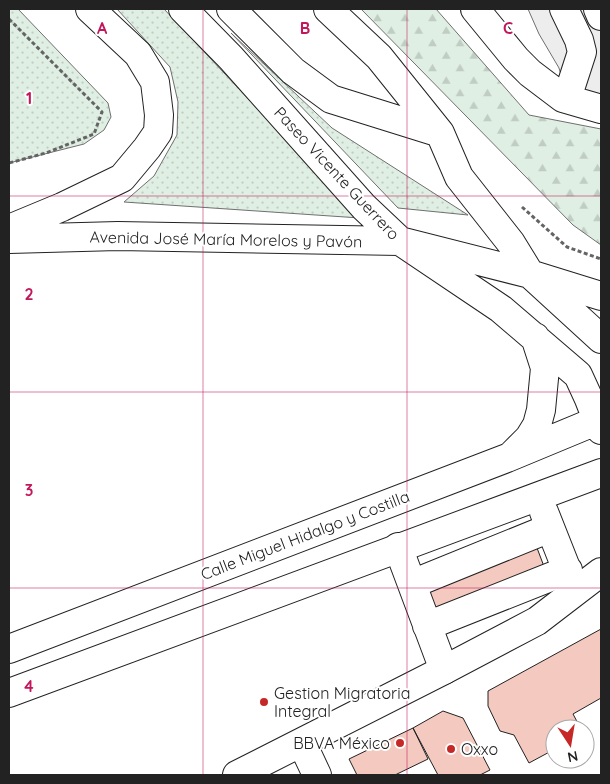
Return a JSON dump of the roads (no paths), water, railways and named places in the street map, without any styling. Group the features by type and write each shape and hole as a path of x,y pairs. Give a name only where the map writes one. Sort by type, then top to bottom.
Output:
{"main road":[{"path":"9,229 62,207 122,178 158,132 159,115 155,82 138,54 90,9"},
{"name":"Paseo Vicente Guerrero","path":"183,9 231,58 364,207 400,241 501,309 578,375 600,423"},
{"path":"231,9 292,71 331,99 440,133"},
{"path":"328,9 379,57 440,133 459,177 511,244 530,274 601,339"},
{"path":"475,9 516,59 530,73 563,98 598,101"},
{"path":"563,98 570,89 582,52 579,40 564,9"},
{"path":"598,9 601,16"},
{"name":"Avenida José María Morelos y Pavón","path":"9,239 118,236 400,241 530,274"},
{"path":"530,274 601,296"},
{"path":"507,458 529,438 537,424 541,410 545,368 535,337"},
{"name":"Calle Miguel Hidalgo y Costilla","path":"9,649 600,423"},
{"path":"9,693 601,472"},
{"path":"538,496 572,581"},
{"path":"412,584 550,528"},
{"path":"398,547 444,670"},
{"path":"428,626 601,572"},
{"path":"250,772 537,621 572,581"},
{"path":"302,743 317,775"}],"place":[{"name":"Gestion Migratoria Integral","path":"264,702"},
{"name":"BBVA México","path":"400,743"},
{"name":"Oxxo","path":"451,749"}]}
